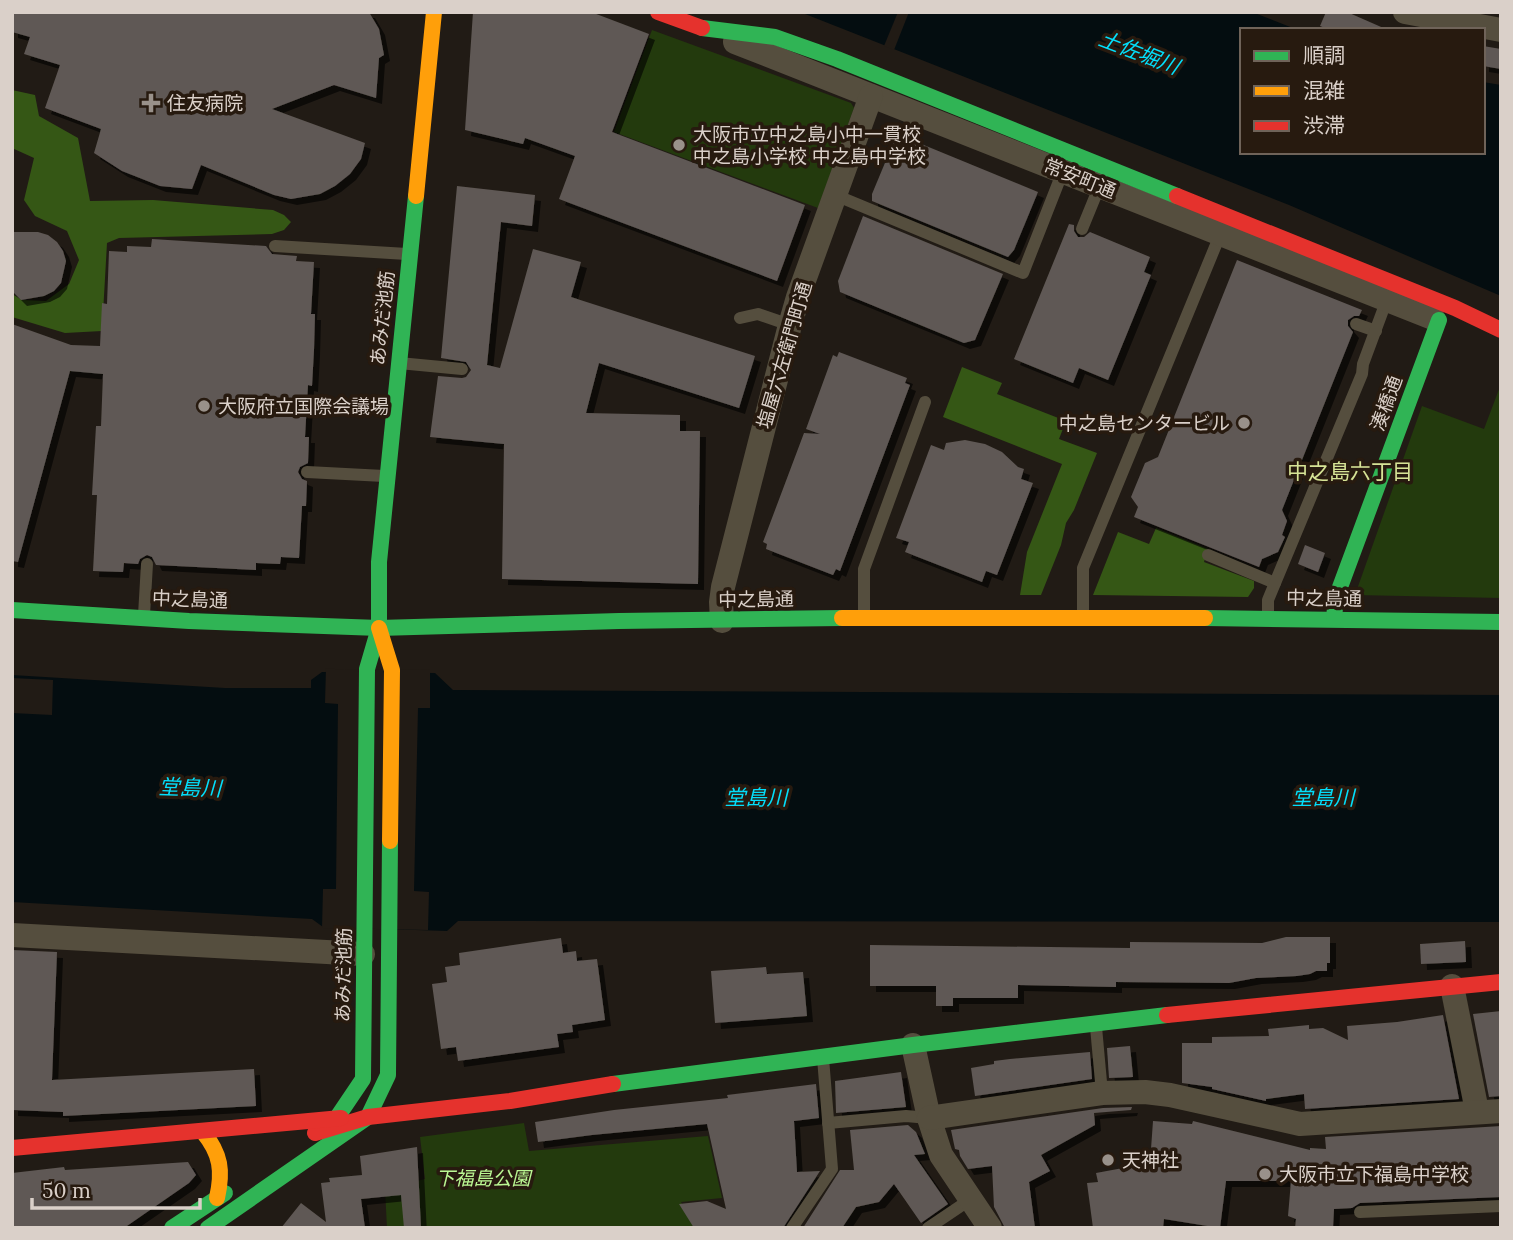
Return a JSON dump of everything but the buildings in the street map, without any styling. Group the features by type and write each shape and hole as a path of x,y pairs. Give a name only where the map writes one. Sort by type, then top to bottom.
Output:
{"main road":[{"name":"あみだ池筋","path":"368,1117 309,1137 336,1119 363,1079 368,670 379,628 379,562 434,12"},
{"name":"常安町通","path":"658,12 702,28"},
{"path":"702,28 775,37 837,59 1062,159 1455,307 1501,330"},
{"name":"湊橋通","path":"1334,618 1336,598 1439,320"},
{"name":"中之島通","path":"12,610 379,628 864,618 1334,618 1501,622"},
{"name":"あみだ池筋","path":"208,1228 368,1117 388,1075 392,670 379,628"},
{"path":"12,1148 203,1132 358,1115 368,1117 528,1099 628,1082 913,1045 1256,1005 1501,982"},
{"path":"336,1119 355,1108 369,1095 388,1069"},
{"path":"203,1132 212,1142 222,1162 223,1175 217,1198"},
{"path":"172,1228 240,1183"}],"street":[{"path":"1405,12 1501,30"},
{"name":"常安町通","path":"702,28 768,57 871,96 1062,159 1100,186 1501,346"},
{"name":"塩屋六左衛門町通","path":"722,621 720,602 723,587 790,325 871,96"},
{"path":"12,935 363,954"},
{"path":"929,1118 1102,1093 1144,1092 1170,1095 1300,1124 1489,1111 1452,986"},
{"path":"913,1045 929,1118 941,1155 990,1228"}],"lane":[{"path":"835,195 1023,273 1062,159"},
{"path":"1082,229 1100,186"},
{"path":"1083,618 1083,568 1220,235"},
{"path":"275,246 410,254"},
{"path":"1268,618 1268,600 1357,387 1386,302"},
{"path":"740,318 758,314 790,325"},
{"path":"1356,324 1376,331"},
{"path":"399,363 462,369"},
{"path":"864,618 864,569 925,402"},
{"path":"307,472 388,476"},
{"path":"1208,555 1275,583"},
{"path":"144,618 147,564"},
{"path":"1096,1024 1102,1093"},
{"path":"792,1228 832,1168 823,1056"},
{"path":"828,1123 906,1116 929,1118"},
{"path":"929,1228 971,1199"},
{"path":"1360,1213 1501,1206"}],"green space":[{"path":"652,30 851,103 854,108 818,208 614,132"},
{"path":"12,90 35,95 39,116 78,138 90,201 153,200 273,210 291,222 284,230 272,234 119,238 107,243 102,331 65,333 12,317 12,294 22,300 46,301 69,284 79,260 67,231 35,216 24,200 34,158 12,148"},
{"path":"962,367 1002,383 997,394 1066,421 1059,439 1097,453 1066,523 1061,545 1041,595 1020,595 1027,552 1062,464 943,417"},
{"path":"1501,384 1501,598 1355,595 1422,406 1484,429"},
{"path":"1156,528 1208,549 1204,562 1254,581 1254,588 1248,597 1093,595 1118,532 1149,544"},
{"name":"下福島公園","path":"524,1123 529,1151 708,1136 722,1198 681,1202 697,1228 387,1228 385,1189 425,1179 420,1137"}],"water":[{"name":"土佐堀川","path":"800,12 1252,12 1293,28 1240,28 1240,154 1485,154 1485,82 1501,85 1501,296 1289,205"},
{"name":"堂島川","path":"322,672 435,673 453,690 1501,695 1501,922 458,921 447,931 323,927 312,919 12,902 12,675 225,688 311,688 311,680"}],"pier":[{"path":"898,12 909,12 894,50 884,46"},
{"path":"326,668 430,669 430,708 418,708 414,891 429,892 428,930 322,928 323,889 336,889 338,704 325,703"},
{"path":"12,678 53,680 52,715 12,713"}],"traffic: fast":[{"path":"702,28 775,37 837,59 1177,196"},
{"path":"336,1119 363,1079 367,669 379,628 379,562 416,196"},
{"path":"1334,618 1336,598 1439,320"},
{"path":"12,610 189,621 379,628 842,618"},
{"path":"1205,618 1501,622"},
{"path":"208,1228 368,1117 388,1075 390,841"},
{"path":"613,1084 1167,1015"},
{"path":"172,1228 225,1193"}],"traffic: slow":[{"path":"416,196 434,12"},
{"path":"842,618 1205,618"},
{"path":"379,628 392,670 390,841"},
{"path":"203,1132 214,1148 219,1163 217,1198"}],"traffic: jam":[{"path":"658,12 702,28"},
{"path":"1177,196 1455,308 1501,330"},
{"path":"1167,1015 1501,982"},
{"path":"315,1133 368,1117 510,1101 613,1084"},
{"path":"12,1148 341,1118"}],"place":[{"name":"住友病院","path":"151,103"},
{"name":"大阪市立中之島小中一貫校 中之島小学校 中之島中学校","path":"679,145"},
{"name":"大阪府立国際会議場","path":"204,406"},
{"name":"中之島センタービル","path":"1244,423"},
{"name":"天神社","path":"1108,1160"},
{"name":"大阪市立下福島中学校","path":"1265,1174"}],"district":[{"name":"中之島六丁目","path":"1350,472"}]}
